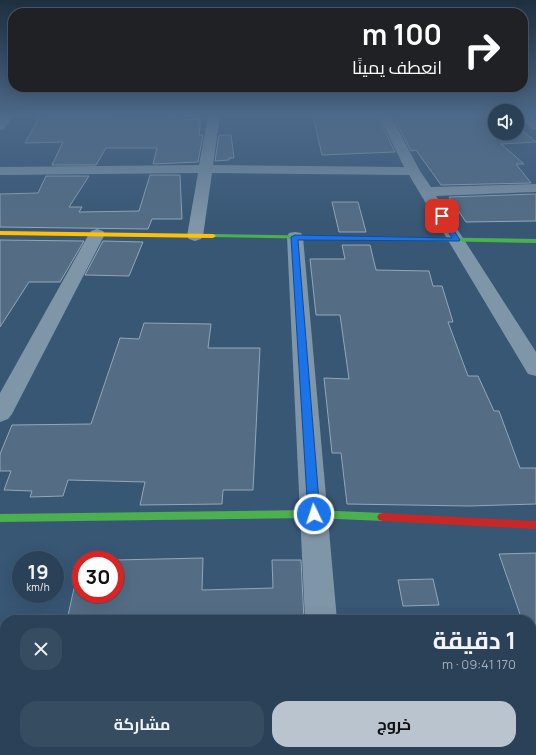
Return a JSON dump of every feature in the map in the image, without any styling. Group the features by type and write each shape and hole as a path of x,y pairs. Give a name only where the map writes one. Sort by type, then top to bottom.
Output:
{"street":[{"path":"195,236 209,151"},
{"path":"403,151 413,171 536,369"},
{"path":"0,171 207,169 413,171"},
{"path":"427,192 536,188"},
{"path":"0,233 536,241"},
{"path":"0,414 97,234"},
{"path":"295,237 321,615"},
{"path":"0,518 314,514 536,525"}],"building":[{"path":"59,151 104,151 96,165 52,165"},
{"path":"156,151 200,151 198,162 153,164"},
{"path":"217,151 233,151 234,158 215,161"},
{"path":"321,151 395,152 322,155"},
{"path":"417,151 509,151 524,164 516,164 531,183 441,185"},
{"path":"150,175 180,175 182,219 152,219 148,229 0,227 0,194 38,193 46,176 89,176 69,207 82,207 79,212 139,211"},
{"path":"536,194 536,221 466,222 449,197"},
{"path":"332,202 358,202 366,232 339,232"},
{"path":"0,240 84,241 60,282 29,282 0,327"},
{"path":"103,241 143,242 129,276 85,275"},
{"path":"342,245 370,245 376,270 429,271 433,286 442,286 453,322 448,322 468,376 478,376 494,411 499,411 520,468 536,468 536,504 469,506 347,504 341,453 332,453 324,378 349,379 340,315 316,315 310,259 345,259"},
{"path":"144,323 211,324 208,348 260,348 253,490 223,490 222,504 140,505 145,482 68,480 63,496 30,497 32,491 4,490 11,471 0,471 0,454 12,425 91,424 120,338 139,339"},
{"path":"536,553 536,615 520,615 499,554"},
{"path":"203,558 202,590 273,588 272,560 301,560 304,615 68,615 72,597 72,603 124,603 124,560"},
{"path":"433,579 439,605 403,606 398,580"}],"traffic: fast":[{"path":"213,236 536,241"},
{"path":"0,518 314,514 383,517"}],"traffic: slow":[{"path":"0,233 213,236"}],"traffic: jam":[{"path":"383,517 536,525"}],"route":[{"path":"314,514 295,237 457,240 442,216"}]}
